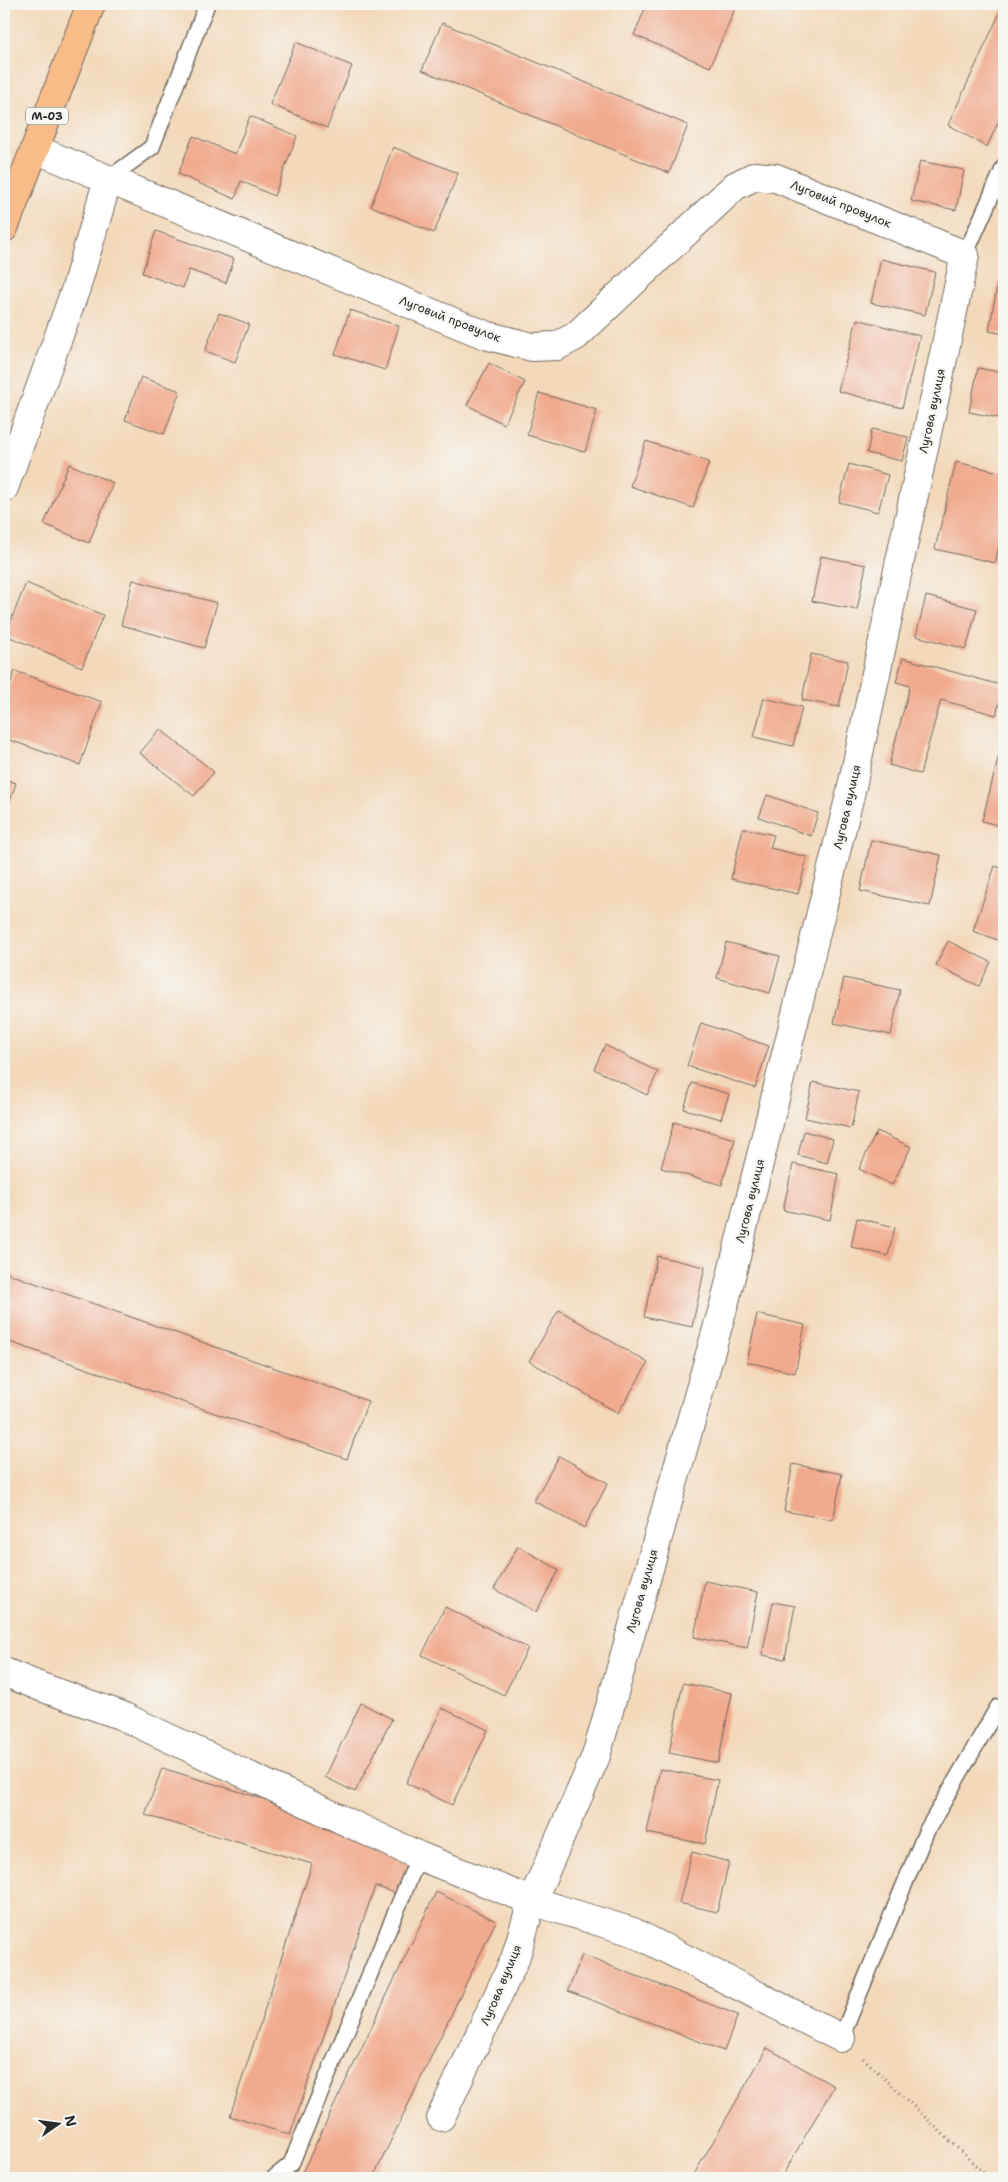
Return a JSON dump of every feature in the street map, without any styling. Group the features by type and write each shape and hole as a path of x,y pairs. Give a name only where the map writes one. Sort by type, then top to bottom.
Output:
{"highway":[{"name":"М-03","path":"4,228 91,4"}],"street":[{"name":"Луговий провулок","path":"35,149 485,335 532,347 557,346 576,336 735,186 755,176 776,178 965,255"},
{"path":"4,488 76,288 108,178"},
{"name":"Лугова вулиця","path":"440,2117 515,1959 532,1901 596,1756 725,1301 851,791 965,255"},
{"path":"4,1672 41,1688 120,1715 419,1856 532,1901 633,1932 841,2038"}],"lane":[{"path":"108,178 152,147 207,4"},
{"path":"965,255 1004,167"},
{"path":"841,2038 926,1832 998,1707"},
{"path":"274,2178 292,2164 419,1856"}],"path":[{"path":"841,2038 989,2178"}],"building":[{"path":"647,4 737,4 710,67 634,35"},
{"path":"1004,4 1004,109 987,147 948,125"},
{"path":"442,23 688,125 669,173 422,70"},
{"path":"296,42 352,66 327,128 270,104"},
{"path":"250,116 297,136 274,196 241,181 235,199 178,174 193,136 235,154"},
{"path":"393,147 458,173 434,233 371,206"},
{"path":"920,161 964,170 956,210 911,201"},
{"path":"156,231 234,259 226,283 189,270 183,288 142,273"},
{"path":"881,259 935,272 925,315 871,303"},
{"path":"998,281 1004,283 1004,334 989,331"},
{"path":"350,310 399,326 385,370 335,354"},
{"path":"219,313 249,324 235,362 205,351"},
{"path":"857,319 920,336 902,408 838,391"},
{"path":"489,363 525,382 504,424 467,405"},
{"path":"978,368 1004,373 1004,419 969,412"},
{"path":"141,377 180,391 164,434 125,420"},
{"path":"539,393 597,410 585,452 527,435"},
{"path":"872,429 908,437 902,461 867,453"},
{"path":"646,441 709,462 693,508 630,486"},
{"path":"956,462 1004,473 1004,539 1001,538 995,563 935,549"},
{"path":"69,464 113,483 89,543 44,524"},
{"path":"849,464 888,475 878,512 839,502"},
{"path":"821,556 866,565 857,610 812,601"},
{"path":"133,580 217,603 204,648 121,625"},
{"path":"26,583 103,615 82,667 5,635"},
{"path":"926,596 977,609 966,649 916,636"},
{"path":"811,654 848,661 839,707 802,700"},
{"path":"903,658 1004,686 996,715 941,700 920,774 889,765 910,686 896,682"},
{"path":"15,671 102,702 80,765 4,738 4,701"},
{"path":"764,698 802,707 793,746 754,737"},
{"path":"160,729 214,772 194,796 140,753"},
{"path":"1004,736 1004,827 982,821"},
{"path":"4,779 16,783 4,820"},
{"path":"767,795 818,813 811,836 759,817"},
{"path":"743,828 774,835 770,848 807,857 798,894 731,879"},
{"path":"871,840 941,855 930,906 860,891"},
{"path":"995,866 1004,869 1004,921 998,940 973,931"},
{"path":"948,941 991,962 979,986 936,965"},
{"path":"726,942 780,956 770,993 717,978"},
{"path":"844,978 900,990 891,1035 834,1023"},
{"path":"701,1023 769,1046 755,1088 687,1066"},
{"path":"605,1045 658,1072 647,1095 594,1069"},
{"path":"813,1082 859,1092 851,1128 805,1118"},
{"path":"692,1083 729,1094 721,1119 684,1109"},
{"path":"674,1122 735,1139 722,1185 661,1168"},
{"path":"804,1131 833,1139 827,1163 798,1155"},
{"path":"877,1131 911,1147 892,1185 859,1169"},
{"path":"793,1164 839,1174 830,1220 783,1210"},
{"path":"857,1218 895,1227 888,1256 851,1247"},
{"path":"657,1256 705,1267 692,1327 644,1317"},
{"path":"4,1272 368,1401 347,1459 4,1340"},
{"path":"559,1310 648,1363 618,1413 529,1361"},
{"path":"757,1314 805,1325 795,1373 747,1362"},
{"path":"559,1456 608,1483 584,1528 534,1501"},
{"path":"793,1464 842,1474 833,1520 784,1511"},
{"path":"518,1546 559,1570 536,1612 494,1589"},
{"path":"705,1581 758,1592 747,1648 694,1637"},
{"path":"773,1602 795,1606 785,1659 762,1655"},
{"path":"445,1607 528,1648 504,1695 422,1655"},
{"path":"683,1683 732,1693 718,1763 669,1753"},
{"path":"361,1703 392,1719 355,1792 325,1777"},
{"path":"442,1708 488,1730 452,1805 406,1783"},
{"path":"162,1768 326,1818 323,1828 410,1859 398,1894 375,1886 290,2135 230,2116 312,1864 145,1815"},
{"path":"660,1769 718,1780 705,1844 647,1833"},
{"path":"692,1852 729,1862 717,1912 679,1903"},
{"path":"436,1892 496,1921 373,2178 309,2178 301,2175"},
{"path":"582,1955 738,2015 724,2051 568,1991"},
{"path":"767,2048 834,2086 781,2178 692,2178"}]}
